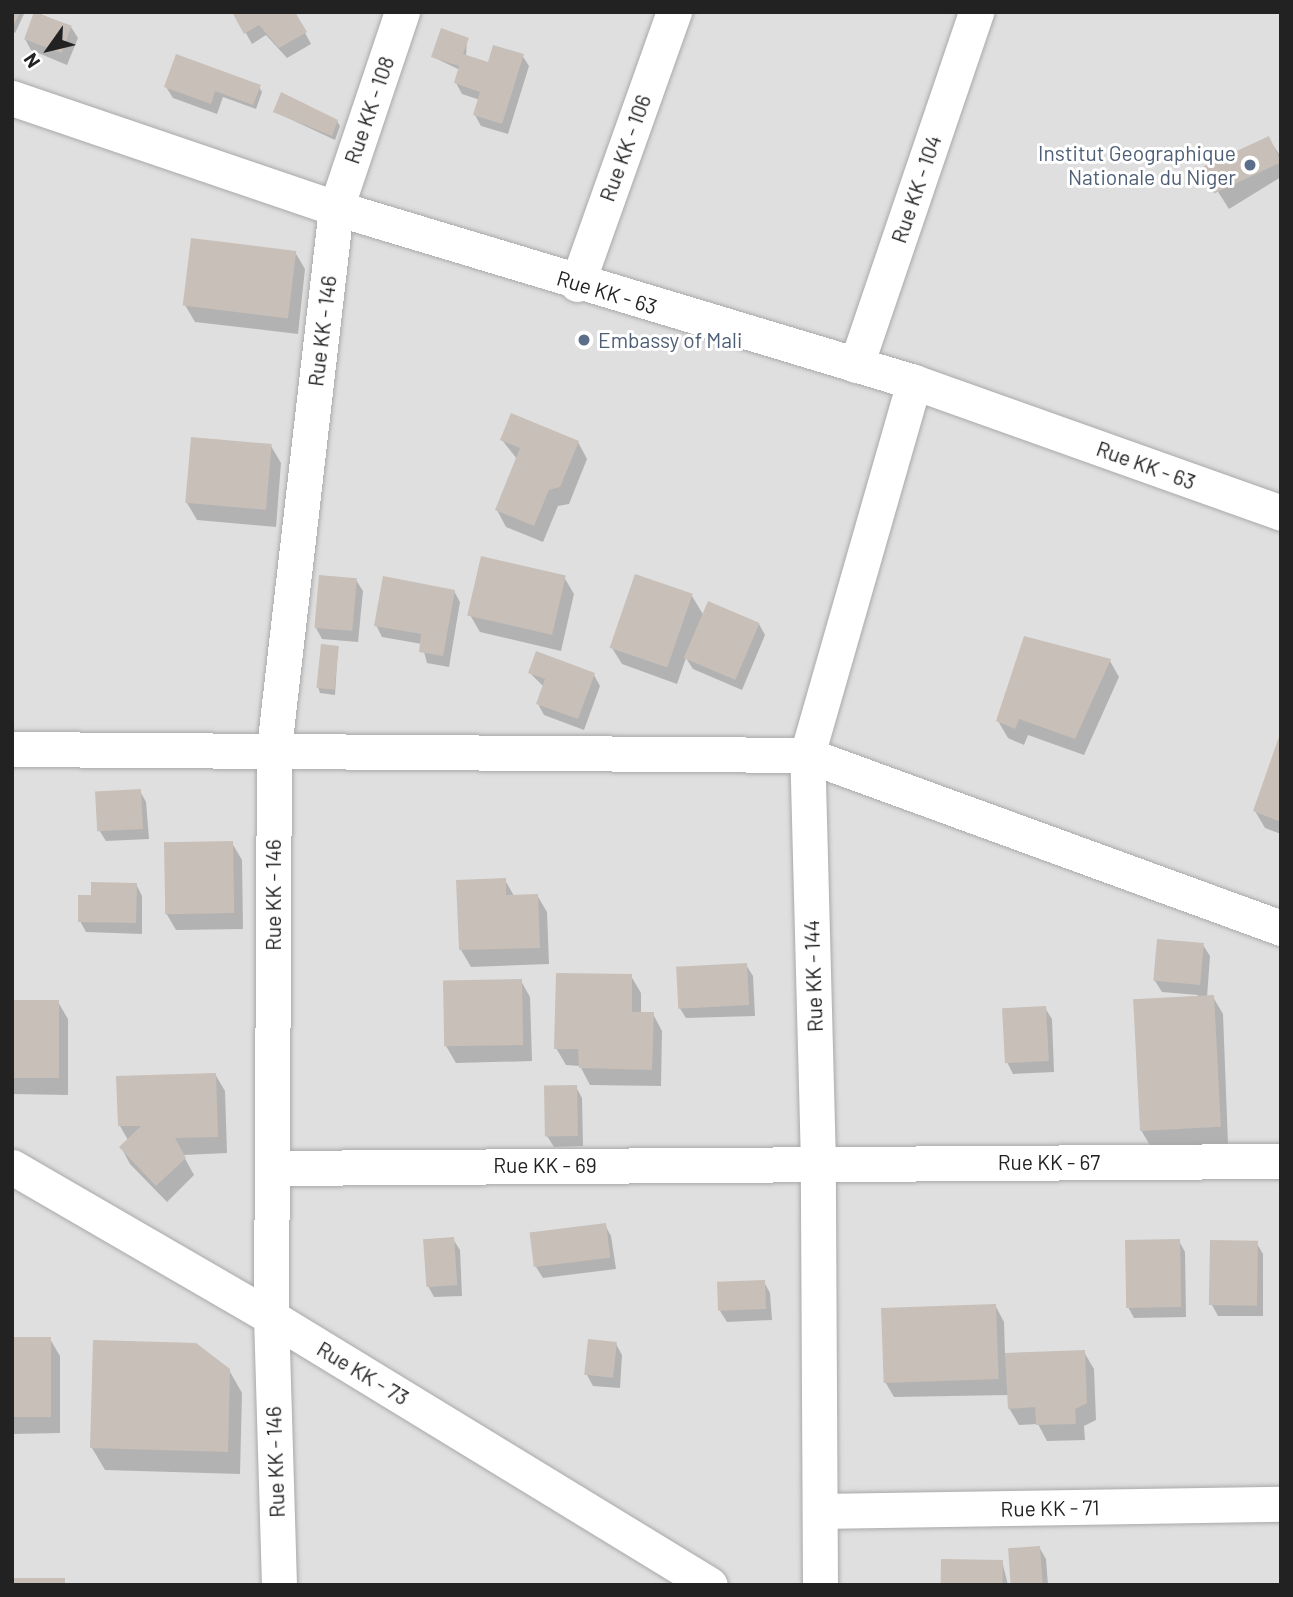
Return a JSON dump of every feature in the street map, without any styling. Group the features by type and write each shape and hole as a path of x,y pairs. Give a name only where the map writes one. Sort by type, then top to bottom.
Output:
{"street":[{"name":"Rue KK - 108","path":"336,208 402,12"},
{"name":"Rue KK - 106","path":"577,284 674,12"},
{"name":"Rue KK - 104","path":"856,365 976,12"},
{"name":"Rue KK - 63","path":"12,98 336,208 577,284 914,382 1281,513"},
{"name":"Rue KK - 146","path":"279,1585 271,1317 274,748 336,208"},
{"name":"Rue KK - 144","path":"820,1585 818,1163 807,755 914,382"},
{"path":"12,749 274,748 807,755 1281,928"},
{"name":"Rue KK - 67","path":"818,1163 1281,1161"},
{"name":"Rue KK - 69","path":"272,1168 818,1163"},
{"name":"Rue KK - 73","path":"12,1167 271,1317 710,1585"},
{"name":"Rue KK - 71","path":"820,1511 1281,1504"}],"shaded area":[{"path":"12,12 1281,12 1281,1585 12,1585"}],"building":[{"path":"12,12 20,12 12,29"},
{"path":"34,12 72,26 62,53 24,39"},
{"path":"232,12 295,12 307,32 279,48 259,25 244,34"},
{"path":"441,28 469,38 463,54 488,62 493,45 524,54 502,124 473,115 480,92 454,83 459,66 431,57"},
{"path":"176,54 261,85 253,105 215,91 211,104 164,87"},
{"path":"281,92 338,120 332,136 273,112"},
{"path":"1269,136 1281,162 1214,194 1202,167"},
{"path":"191,238 296,251 288,318 183,305"},
{"path":"511,413 579,441 560,487 549,490 534,526 495,510 520,448 500,440"},
{"path":"191,437 272,444 266,510 185,503"},
{"path":"481,556 566,576 552,635 467,615"},
{"path":"635,574 693,594 667,668 610,648"},
{"path":"319,575 357,578 352,631 314,628"},
{"path":"383,576 455,590 443,656 419,652 421,634 374,626"},
{"path":"708,601 760,623 735,680 684,658"},
{"path":"1024,636 1111,659 1075,739 1019,719 1015,729 996,721"},
{"path":"321,644 339,646 334,690 316,688"},
{"path":"536,651 595,673 578,719 536,704 545,679 528,673"},
{"path":"1281,731 1281,822 1253,811"},
{"path":"141,789 143,829 97,831 95,791"},
{"path":"233,841 234,913 165,914 164,842"},
{"path":"506,878 506,895 538,894 540,948 459,950 456,880"},
{"path":"91,882 137,883 136,923 78,922 78,895 91,895"},
{"path":"1157,939 1204,943 1200,985 1153,981"},
{"path":"747,963 749,1005 678,1009 676,967"},
{"path":"556,973 632,974 632,1012 654,1012 652,1070 579,1068 578,1049 554,1049"},
{"path":"522,979 523,1045 444,1046 443,980"},
{"path":"1214,995 1221,1127 1140,1131 1133,999"},
{"path":"12,1000 59,1000 59,1078 12,1078"},
{"path":"1046,1006 1049,1061 1005,1063 1002,1008"},
{"path":"216,1073 218,1137 175,1138 186,1158 156,1186 119,1147 141,1126 118,1126 116,1076"},
{"path":"577,1085 578,1136 545,1137 544,1086"},
{"path":"606,1223 610,1258 534,1267 530,1232"},
{"path":"454,1237 457,1285 426,1287 423,1239"},
{"path":"1180,1239 1181,1307 1126,1308 1125,1240"},
{"path":"1210,1240 1258,1241 1257,1306 1209,1305"},
{"path":"765,1280 766,1309 718,1311 717,1282"},
{"path":"996,1304 999,1379 884,1383 881,1308"},
{"path":"12,1337 51,1337 51,1417 12,1417"},
{"path":"588,1339 617,1342 613,1378 584,1375"},
{"path":"93,1340 196,1343 230,1369 228,1452 90,1448"},
{"path":"1085,1350 1087,1403 1075,1409 1076,1424 1036,1425 1035,1407 1008,1409 1005,1353"},
{"path":"1040,1546 1043,1585 1011,1585 1008,1548"},
{"path":"941,1559 1003,1560 1003,1585 941,1585"},
{"path":"12,1578 65,1578 65,1585 12,1585"}],"place":[{"name":"Institut Geographique Nationale du Niger","path":"1250,165"},
{"name":"Embassy of Mali","path":"584,340"}]}
